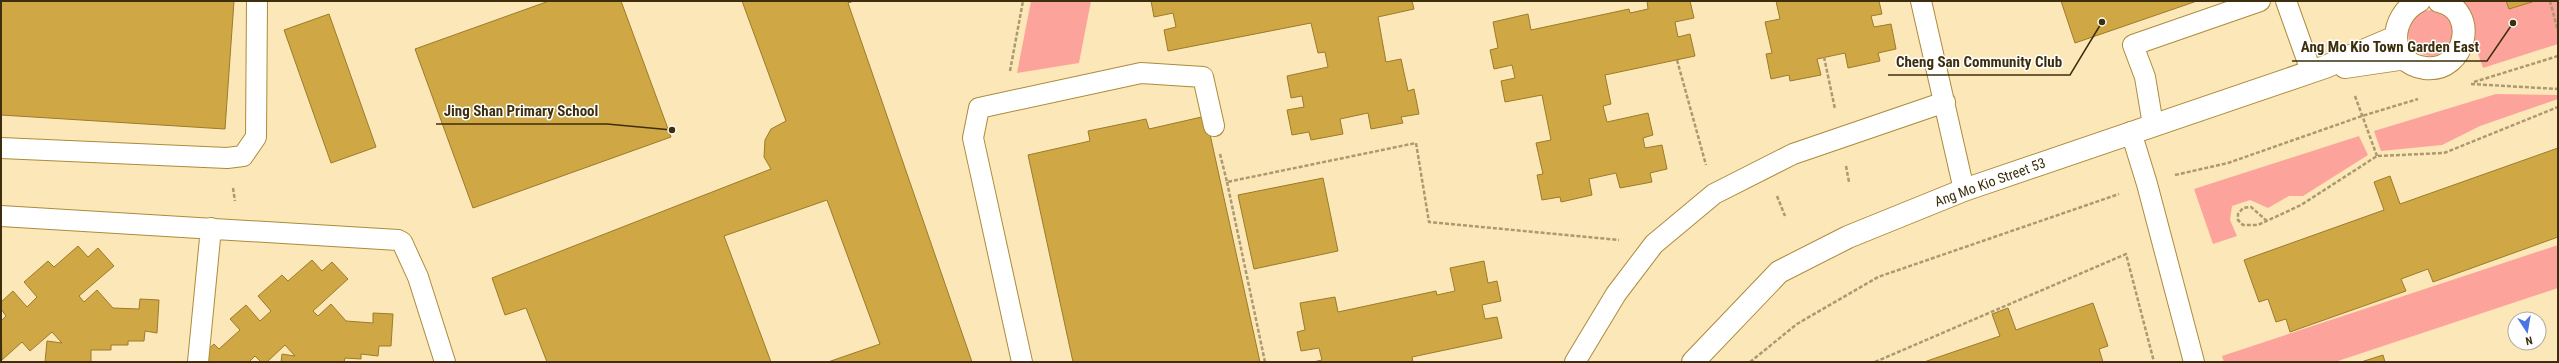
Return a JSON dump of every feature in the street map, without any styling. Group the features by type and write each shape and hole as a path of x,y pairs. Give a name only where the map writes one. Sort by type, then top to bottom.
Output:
{"street":[{"path":"2419,1 2409,6 2402,15 2396,37 2397,45 2406,58 2425,68 2441,66 2455,58 2462,49 2464,33 2460,16 2448,3"},
{"name":"Ang Mo Kio Street 53","path":"1693,362 1779,272 1848,237 1964,190 2153,124 2318,69 2396,37"},
{"name":"Ang Mo Kio Street 53","path":"2318,69 2345,67 2406,58"}],"lane":[{"path":"1,148 227,158 243,156 256,137 256,1"},
{"path":"1921,1 1964,190"},
{"path":"2153,124 2145,77 2133,45 2260,1"},
{"path":"2286,1 2318,69"},
{"path":"1022,362 973,138 979,108 1141,73 1203,77 1214,126"},
{"path":"1575,362 1616,294 1654,244 1714,194 1793,154 1945,102"},
{"path":"2130,132 2147,184 2194,362"},
{"path":"1,216 398,240 402,242 418,276 444,362"},
{"path":"198,362 211,228"}],"path":[{"path":"1004,103 1023,1"},
{"path":"2550,1 2558,31"},
{"path":"2558,56 2467,84 2558,89"},
{"path":"1677,60 1714,194"},
{"path":"1750,362 1797,324 1878,277 2147,184 2187,171 2228,163 2362,116 2422,98"},
{"path":"2267,221 2251,207 2243,208 2238,214 2238,220 2243,225 2258,225 2267,221 2301,205 2377,156 2444,153 2558,107"},
{"path":"2362,116 2377,156"},
{"path":"1214,126 1265,362"},
{"path":"1227,182 1416,143 1429,222 1654,244"},
{"path":"1875,362 2126,254 2154,362"}],"shaded area":[{"path":"1031,1 1091,1 1079,63 1017,73"},
{"path":"2460,1 2558,1 2558,44 2483,68"},
{"path":"2426,10 2436,10 2444,14 2450,20 2454,28 2454,38 2450,46 2444,52 2436,56 2426,56 2418,52 2412,46 2408,38 2408,28 2412,20 2418,14"},
{"path":"2496,94 2558,95 2558,99 2480,126 2442,145 2381,151 2374,131"},
{"path":"2359,136 2368,155 2303,196 2289,196 2268,208 2250,200 2232,206 2230,220 2237,236 2213,244 2194,189"},
{"path":"2558,245 2558,288 2335,362 2224,362 2222,356"}],"building":[{"path":"1,1 234,1 225,129 1,115"},
{"path":"549,1 621,1 671,137 473,208 415,49"},
{"path":"742,1 854,1 848,3 972,362 828,362 880,344 827,200 724,236 771,362 547,362 526,308 505,315 492,278 771,169 764,157 765,140 771,129 786,121"},
{"path":"1151,1 1412,1 1414,9 1378,17 1386,62 1401,59 1408,91 1414,89 1419,114 1401,117 1403,123 1371,129 1368,113 1340,119 1343,134 1311,140 1309,132 1292,135 1287,110 1304,107 1302,96 1291,98 1287,76 1328,67 1325,52 1318,53 1311,23 1168,51 1164,30 1176,27 1173,13 1154,17"},
{"path":"1647,1 1690,1 1694,18 1675,22 1678,37 1690,34 1695,56 1605,75 1611,104 1603,106 1607,122 1648,113 1653,135 1643,138 1645,148 1662,145 1667,169 1650,173 1652,182 1620,188 1616,173 1589,179 1592,195 1561,202 1560,197 1542,200 1537,175 1543,174 1536,143 1551,140 1542,95 1505,102 1501,81 1515,78 1512,65 1494,69 1490,50 1498,48 1493,22 1528,14 1531,30 1629,9 1630,13 1648,9"},
{"path":"1776,1 1879,1 1882,14 1871,16 1874,27 1891,24 1896,49 1878,53 1880,61 1848,68 1845,53 1817,59 1821,75 1790,81 1789,75 1771,79 1766,54 1772,53 1765,22 1780,19"},
{"path":"2061,1 2197,1 2075,43"},
{"path":"2506,1 2535,1 2509,9"},
{"path":"329,14 376,147 331,163 284,30"},
{"path":"1206,116 1260,362 1073,362 1028,155 1090,141 1088,131 1146,119 1149,129"},
{"path":"2558,148 2558,237 2433,282 2428,269 2401,279 2406,291 2290,332 2286,319 2276,322 2268,299 2259,302 2244,260 2384,210 2374,182 2390,176 2400,204"},
{"path":"1323,178 1338,251 1254,269 1238,195"},
{"path":"78,246 88,257 98,248 114,266 79,296 84,302 97,290 113,308 139,309 140,299 159,300 157,333 145,331 144,341 128,341 128,345 111,345 111,350 91,350 91,362 45,362 47,341 62,343 52,332 30,351 22,342 2,360 1,321 6,316 1,309 1,302 13,291 27,307 37,297 24,282 48,261 54,267"},
{"path":"312,260 322,271 332,262 348,279 313,311 318,316 331,304 346,321 373,323 373,313 393,314 391,346 379,346 378,356 361,354 361,359 345,358 344,362 281,362 282,354 295,356 285,345 267,362 261,362 255,356 249,362 205,362 200,356 214,344 219,349 240,330 230,319 246,305 260,321 271,311 258,296 282,275 288,281"},
{"path":"1484,261 1488,283 1497,281 1501,301 1482,305 1485,319 1497,317 1502,338 1412,357 1413,362 1313,362 1322,360 1319,348 1301,351 1297,332 1305,330 1300,303 1335,297 1338,312 1436,291 1437,295 1455,291 1450,268"},
{"path":"2093,303 2108,346 2099,349 2103,362 1924,362 2000,336 1992,314 2008,308 2016,330"},
{"path":"2383,355 2385,362 2361,362"}],"place":[{"name":"Cheng San Community Club","path":"2102,22"},
{"name":"Ang Mo Kio Town Garden East","path":"2513,23"},
{"name":"Jing Shan Primary School","path":"672,130"}]}
